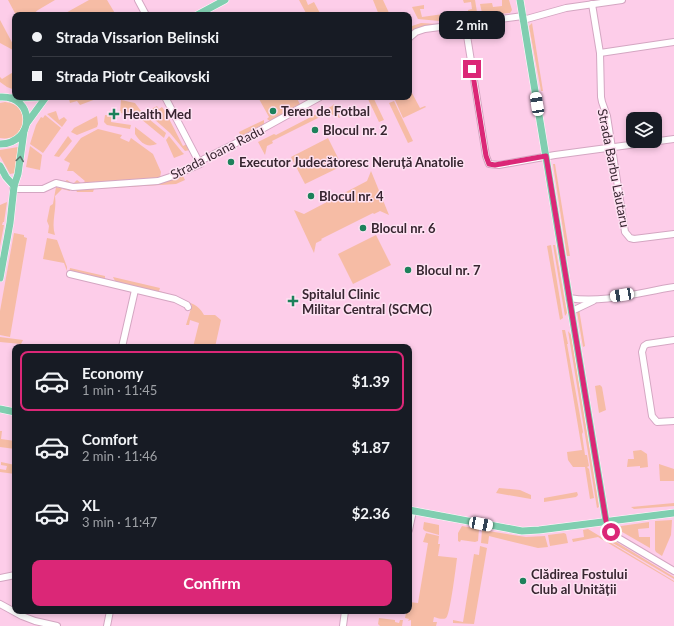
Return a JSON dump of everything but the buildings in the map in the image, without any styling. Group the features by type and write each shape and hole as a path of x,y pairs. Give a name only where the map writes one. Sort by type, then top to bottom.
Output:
{"main road":[{"path":"203,12 225,0"},
{"path":"520,0 606,521"},
{"path":"0,97 11,98"},
{"path":"14,100 22,106 26,114 27,123"},
{"path":"0,278 10,223 13,187 18,174 24,131 27,123 43,100"},
{"path":"0,144 14,142 24,131"},
{"path":"0,166 13,187"},
{"path":"0,409 12,411"},
{"path":"412,511 522,530 539,530 674,512"}],"street":[{"path":"138,0 144,12"},
{"path":"412,36 420,30 465,23 523,18 566,8 580,3 592,4 622,0"},
{"name":"Strada Barbu Lăutaru","path":"592,4 600,53 602,102 607,116 613,147 624,228 630,238 640,239 674,234"},
{"path":"465,23 487,162 491,165 674,139"},
{"path":"600,53 674,42"},
{"path":"167,100 200,164"},
{"name":"Strada Ioana Radu","path":"13,187 43,189 56,183 73,188 153,181 173,176 200,164 204,159 315,100"},
{"path":"70,274 175,299 187,304 188,307"},
{"path":"569,298 596,300 674,287"},
{"path":"123,344 135,290"},
{"path":"572,311 596,300"},
{"path":"674,340 647,344 644,346 642,352 652,416 657,422 674,421"},
{"path":"606,521 610,531 615,536 674,571"},
{"path":"0,578 12,576"},
{"path":"0,604 12,611"},
{"path":"18,614 35,621 57,626"},
{"path":"107,626 109,614"},
{"path":"343,626 345,614"}],"shaded area":[{"path":"8,0 55,0 36,12 14,12"},
{"path":"89,0 107,0 114,12 67,12"},
{"path":"299,0 306,0 308,5 314,2 319,12 305,12"},
{"path":"373,0 383,0 389,12 378,12"},
{"path":"463,0 475,0 478,18 469,20 468,10 472,9 471,2 464,3"},
{"path":"502,0 509,0 512,10 510,13 484,15 482,13 480,4 492,3 493,7 502,6"},
{"path":"424,5 424,9 420,9 422,17 464,11 466,17 456,18 457,21 450,22 418,19 412,7"},
{"path":"0,20 12,42 12,49 0,43"},
{"path":"421,23 438,24 428,26 412,34 412,26"},
{"path":"532,23 543,91 541,91 529,26"},
{"path":"12,73 12,89 0,82 0,77 2,79"},
{"path":"412,93 420,108 426,107 403,118 395,100 412,100"},
{"path":"69,100 93,100 80,105 77,101 70,103"},
{"path":"121,100 135,103 141,111 138,117 136,115 120,113"},
{"name":"Teren de Fotbal","path":"260,100 298,100 300,104 270,121 267,119 269,117"},
{"path":"368,100 374,100 384,120 379,122"},
{"path":"394,101 413,141 408,143 389,103"},
{"path":"5,102 14,104 19,109 23,123 21,129 16,135 9,138 0,138 0,103"},
{"path":"334,104 340,118 331,114 325,117 324,115 272,141 273,143 267,146 265,155 258,142 274,134 276,135"},
{"path":"157,106 159,109 162,107 165,111 183,146 187,144 190,150 185,151 170,133 146,112"},
{"path":"56,111 59,120 64,117 67,120 62,127 47,114"},
{"path":"45,115 61,128 43,153 30,144 36,125 41,117 43,118"},
{"path":"105,115 112,116 111,122 131,125 130,129 107,125 104,122"},
{"path":"144,115 166,133 164,138 141,119"},
{"path":"97,116 97,127 77,135 71,132 74,128"},
{"path":"264,120 264,124 241,136 239,132"},
{"path":"135,127 157,144 144,144 135,134"},
{"path":"98,129 122,135 120,138 129,142 131,138 153,154 161,172 160,178 73,185 64,182 67,180 73,184 77,180 82,184 85,181 73,171 67,171 70,163 64,160 81,138"},
{"path":"68,136 72,141 59,157 54,156"},
{"path":"169,136 184,154 174,158 166,140"},
{"path":"328,138 342,166 305,184 291,157"},
{"path":"30,146 42,155 40,170 26,167"},
{"path":"18,147 19,149 15,173 10,174 0,156 0,150"},
{"path":"553,164 555,164 570,256 567,256"},
{"path":"371,171 389,215 380,211 374,214 373,213 321,239 322,240 316,243 314,253 294,210 304,214 367,181"},
{"path":"183,176 185,180 176,184 94,189 93,192 77,192 76,190 169,180"},
{"path":"56,187 70,191 62,189 55,196 55,235 48,233 49,226 47,221 50,206 53,204"},
{"path":"7,202 4,222 2,225 4,225 0,246 0,205"},
{"path":"14,233 24,235 24,237 27,238 10,337 0,335 0,311"},
{"path":"376,235 391,265 353,284 338,254"},
{"path":"47,238 57,240 67,267 67,271 64,263 43,259"},
{"path":"551,245 563,318 560,320 547,246"},
{"path":"553,245 555,245 567,313 565,316"},
{"path":"70,268 105,276 105,279 69,272"},
{"path":"113,277 160,288 159,291 179,297 133,287 133,285 126,285 115,281"},
{"path":"181,300 197,306 204,315 215,315 221,320 216,344 194,344 199,323 190,320 189,325 186,325 192,305"},
{"path":"579,309 585,346 583,347 577,312"},
{"path":"562,330 565,330 568,344 583,432 585,455 587,455 589,466 587,467 589,469 594,498 590,499 585,467 573,467 568,460 567,452 582,450"},
{"path":"568,331 571,335 599,507 597,508"},
{"path":"0,337 23,340 21,344 0,342"},
{"path":"600,385 602,387 606,410 599,413 595,386"},
{"path":"0,431 2,431 1,439 12,441 12,449 0,447"},
{"path":"641,450 647,454 648,467 627,467 628,459 634,459 633,451"},
{"path":"1,462 12,464 12,474 0,472 0,469 6,470 7,466 1,465"},
{"path":"659,464 674,469 674,481 660,481"},
{"path":"499,488 520,490 531,495 531,499 496,493"},
{"path":"577,492 578,495 576,497 544,502 544,498"},
{"path":"674,503 674,506 634,509 631,507"},
{"path":"672,520 671,535 662,556 655,550 655,521"},
{"path":"424,522 439,525 439,535 425,531 423,529"},
{"path":"649,522 649,528 638,529 639,537 650,537 650,548 617,529 621,526"},
{"path":"462,526 479,529 478,541 458,541 458,533"},
{"path":"588,529 674,582 598,537 573,542 572,539 584,537 583,530"},
{"path":"482,530 526,537 545,536 548,547 538,548 489,536 488,544 481,543"},
{"path":"426,533 439,536 438,544 440,544 438,556 457,558 448,615 445,619 434,617 433,622 437,622 436,626 411,626 411,620 408,621 409,619 405,618 406,614 412,614 412,602 418,603 428,543 423,542"},
{"path":"566,534 568,543 550,546 548,535"},
{"path":"603,534 674,577 674,579 606,539 602,536"},
{"path":"480,546 487,548 474,624 453,623 453,620 463,622 474,554 479,555"},
{"path":"379,618 395,620 395,622 399,623 400,620 403,620 402,626 380,626 378,624"}],"place":[{"name":"Teren de Fotbal","path":"273,111"},
{"name":"Health Med","path":"114,114"},
{"name":"Blocul nr. 2","path":"315,130"},
{"name":"Executor Judecătoresc Neruță Anatolie","path":"231,162"},
{"name":"Blocul nr. 4","path":"311,196"},
{"name":"Blocul nr. 6","path":"363,228"},
{"name":"Blocul nr. 7","path":"408,270"},
{"name":"Spitalul Clinic Militar Central (SCMC)","path":"293,301"},
{"name":"Clădirea Fostului Club al Unității","path":"523,581"}],"route":[{"path":"472,69 487,162 491,165 495,165 546,156 606,521 611,532"}]}
